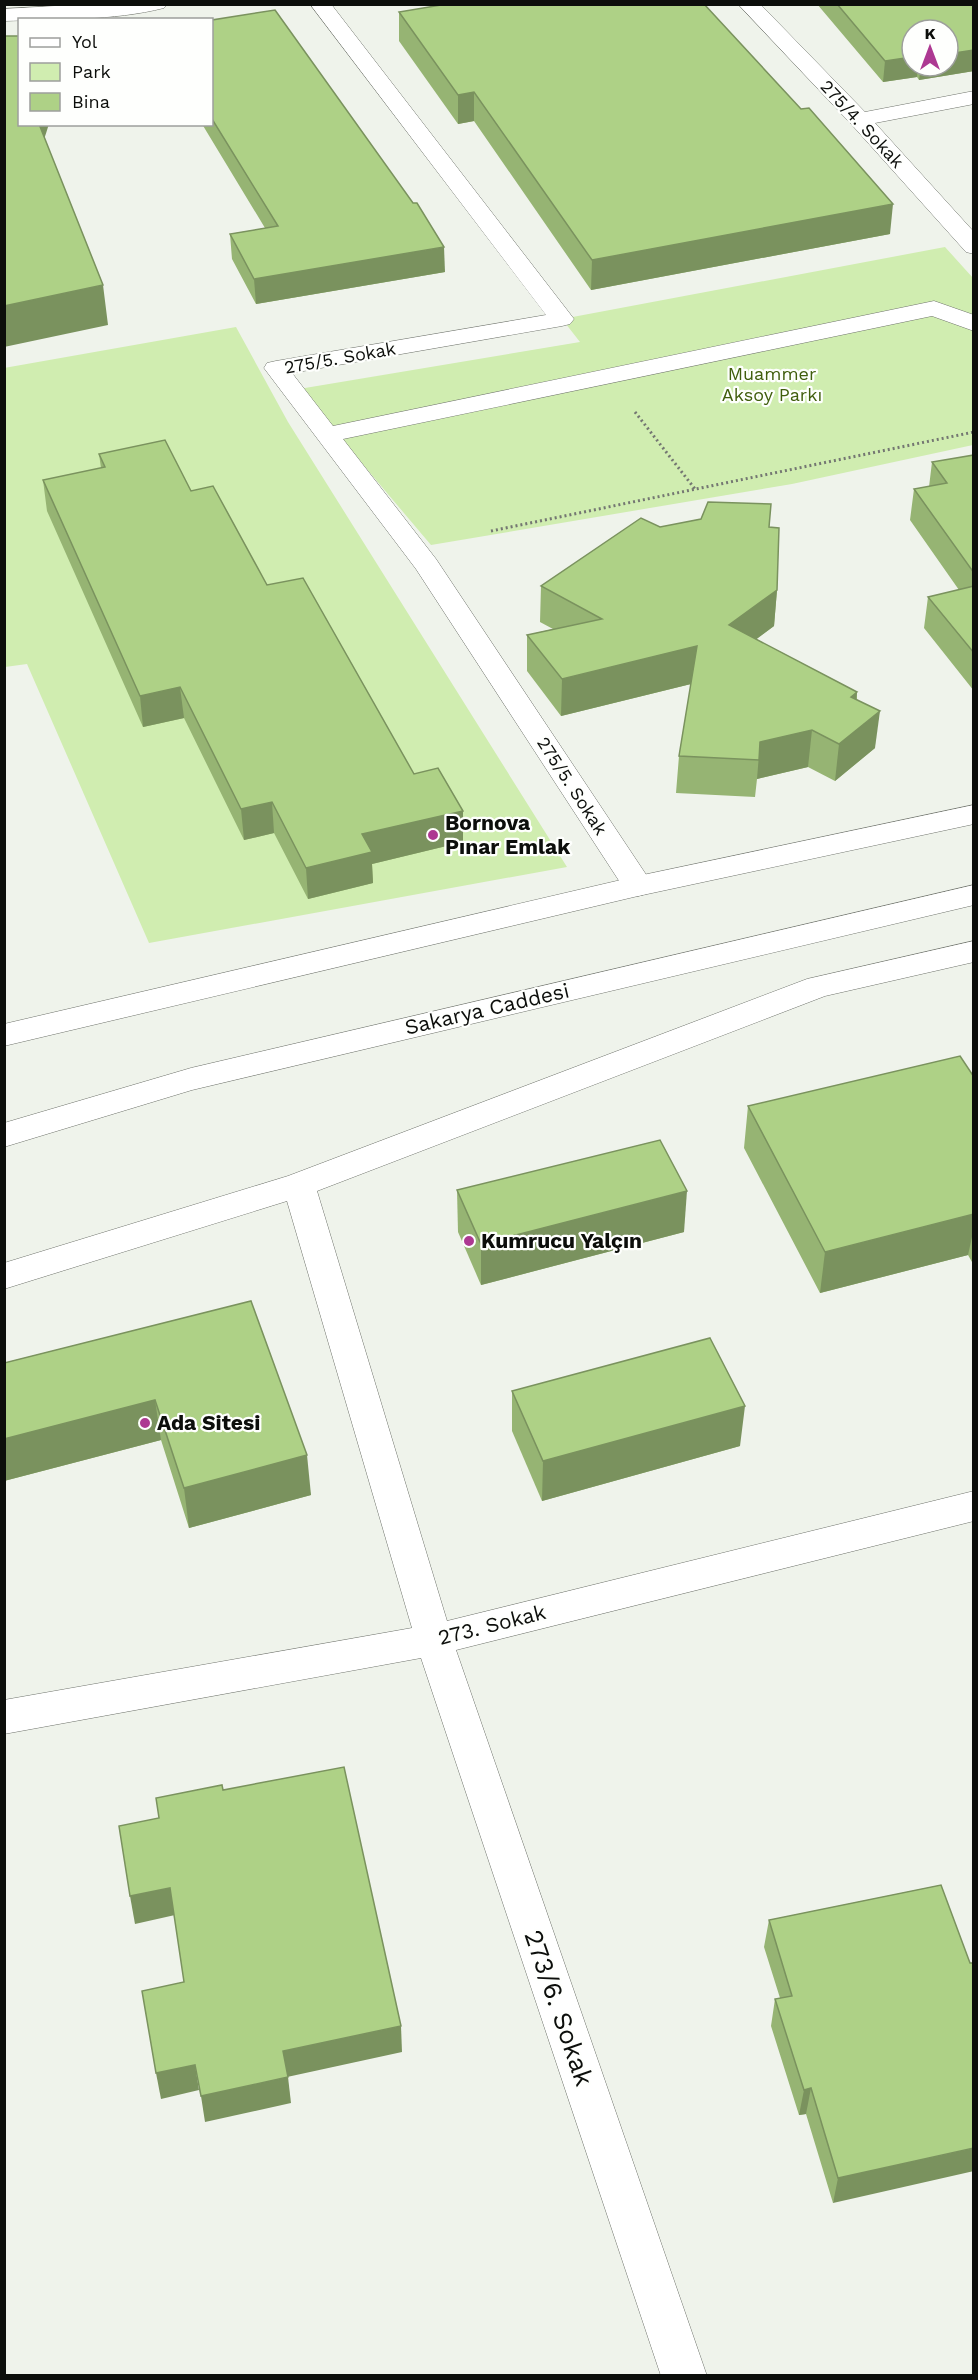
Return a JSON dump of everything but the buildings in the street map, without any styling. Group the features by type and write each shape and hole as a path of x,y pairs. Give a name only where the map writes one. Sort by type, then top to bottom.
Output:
{"street":[{"path":"4,15 122,9 157,4"},
{"name":"275/5. Sokak","path":"320,4 562,319 276,368 427,565 638,886"},
{"name":"275/4. Sokak","path":"748,4 860,120 974,247"},
{"path":"84,18 122,9"},
{"path":"860,120 974,98"},
{"path":"327,435 934,308 974,324"},
{"path":"4,1035 638,886 974,814"},
{"name":"Sakarya Caddesi","path":"4,1135 191,1078 974,895"},
{"path":"4,1276 299,1185 818,987 974,951"},
{"name":"273/6. Sokak","path":"299,1185 434,1640 684,2376"},
{"name":"273. Sokak","path":"4,1717 434,1640 974,1506"}],"path":[{"path":"491,531 974,432"}],"green space":[{"name":"Muammer Aksoy Parkı","path":"945,247 973,278 973,445 792,484 431,545 299,389 580,342 562,319"},
{"path":"236,327 288,422 567,867 149,943 27,664 5,667 4,368"}],"place":[{"name":"Bornova Pınar Emlak","path":"433,835"},
{"name":"Kumrucu Yalçın","path":"469,1241"},
{"name":"Ada Sitesi","path":"145,1423"}]}
